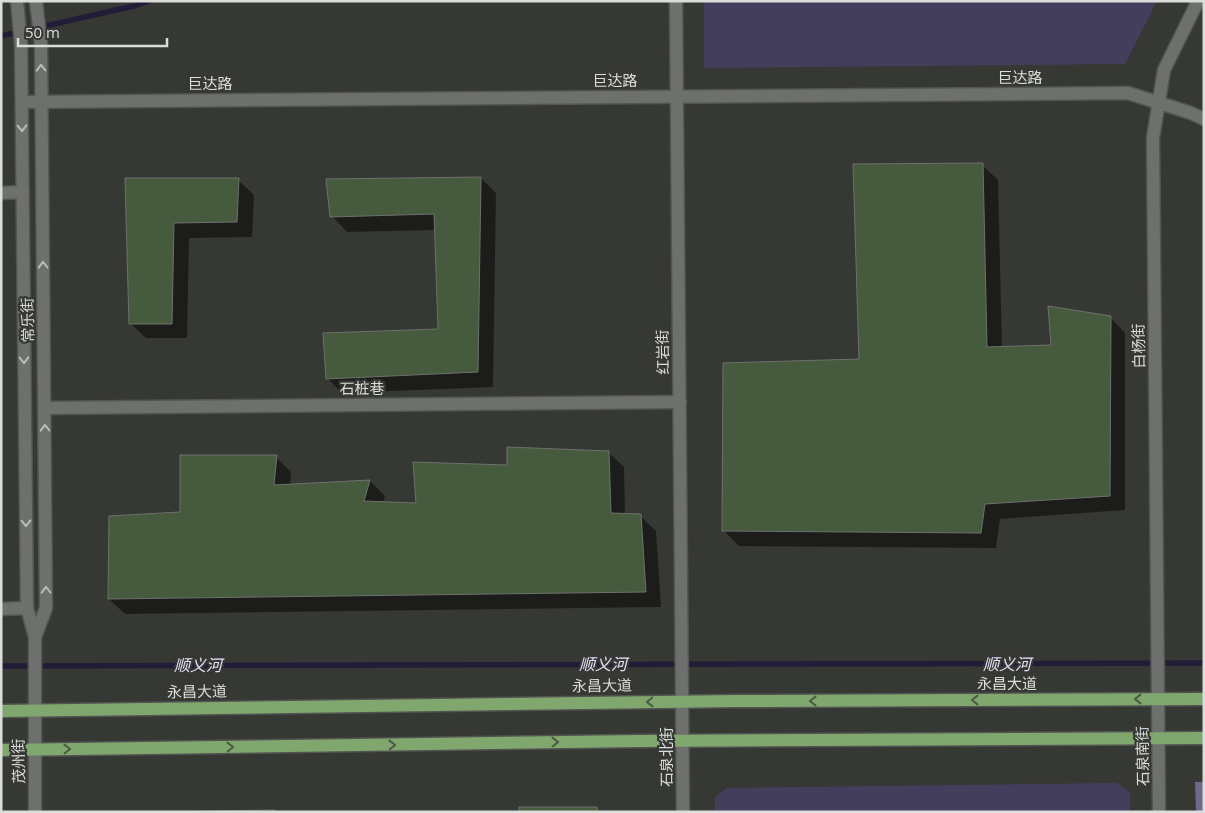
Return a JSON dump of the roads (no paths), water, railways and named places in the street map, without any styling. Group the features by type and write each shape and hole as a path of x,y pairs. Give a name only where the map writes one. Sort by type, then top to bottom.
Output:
{"main road":[{"name":"永昌大道","path":"1,711 683,702 1204,699"},
{"path":"1,750 684,741 1204,738"}],"street":[{"name":"红岩街","path":"676,1 683,702"},
{"name":"白杨街","path":"1158,699 1153,138 1164,70 1198,1"},
{"name":"常乐街","path":"18,4 22,102 27,608 35,637 34,710"},
{"name":"常乐街","path":"35,637 46,608 42,102 41,44 36,4"},
{"name":"巨达路","path":"22,102 1128,94 1191,113 1204,119"},
{"path":"1,193 23,192"},
{"name":"石桩巷","path":"44,408 680,402"},
{"path":"1,609 27,608"},
{"name":"石泉南街","path":"1158,699 1160,812"},
{"name":"石泉北街","path":"683,702 684,812"},
{"name":"茂州街","path":"34,710 35,812"}],"waterway":[{"path":"1,36 149,1"},
{"name":"顺义河","path":"1,666 1204,663"}]}
